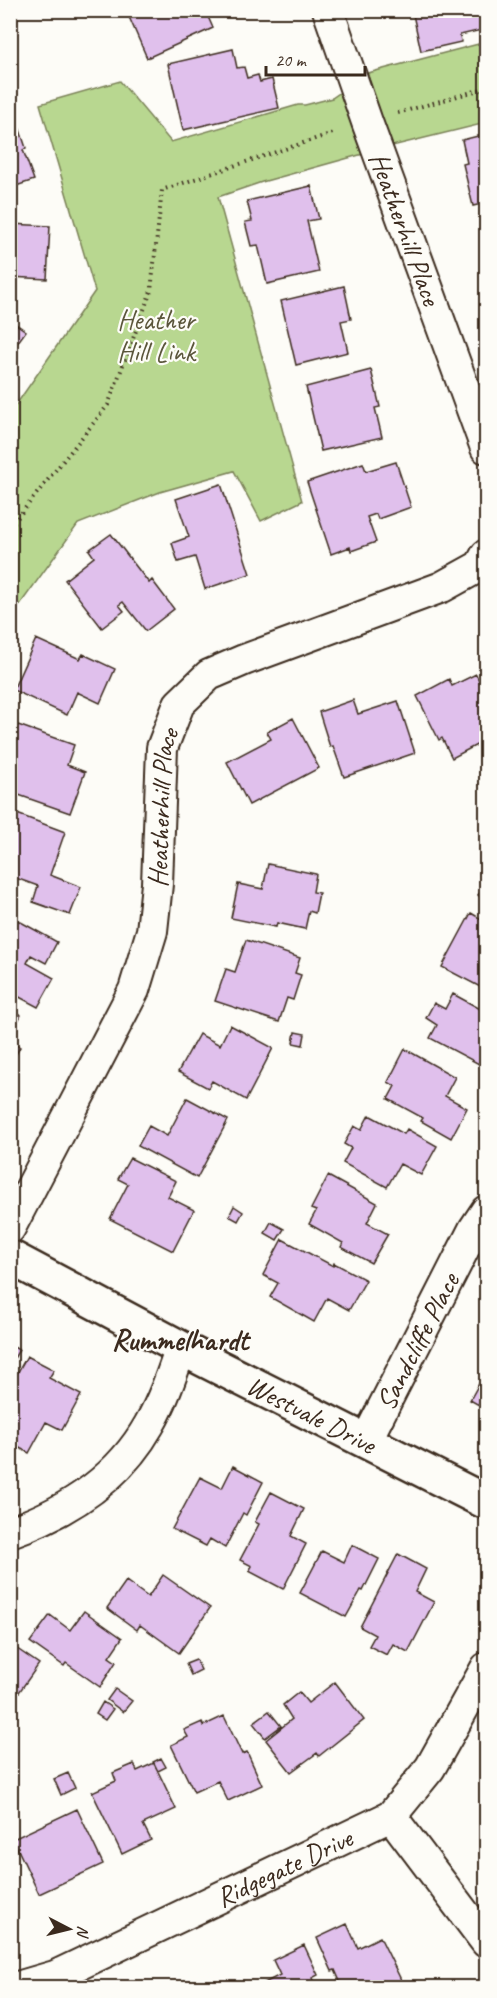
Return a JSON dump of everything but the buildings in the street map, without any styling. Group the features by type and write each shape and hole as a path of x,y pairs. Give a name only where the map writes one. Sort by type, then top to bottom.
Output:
{"street":[{"name":"Heatherhill Place","path":"328,10 486,448"},
{"name":"Heatherhill Place","path":"10,1228 134,990 152,931 158,884 162,748 179,704 209,675 442,587 480,566 486,555"},
{"name":"Sandcliffe Place","path":"366,1441 474,1229 486,1211"},
{"name":"Westvale Drive","path":"10,1257 182,1348 486,1502"},
{"path":"10,1532 32,1524 83,1497 125,1460 150,1425 182,1348"},
{"name":"Ridgegate Drive","path":"14,1988 55,1976 391,1816 430,1768 486,1668"},
{"path":"391,1816 486,1942"}],"path":[{"path":"10,527 108,405 151,291 162,190 367,122 486,88"}],"green space":[{"name":"Heather Hill Link","path":"486,42 486,123 392,146 262,182 218,197 302,501 261,521 234,471 160,492 78,524 11,617 11,412 95,291 40,104 120,81 171,142 298,105 332,98 368,73"}],"district":[{"name":"Rummelhardt","path":"180,1340"}]}
